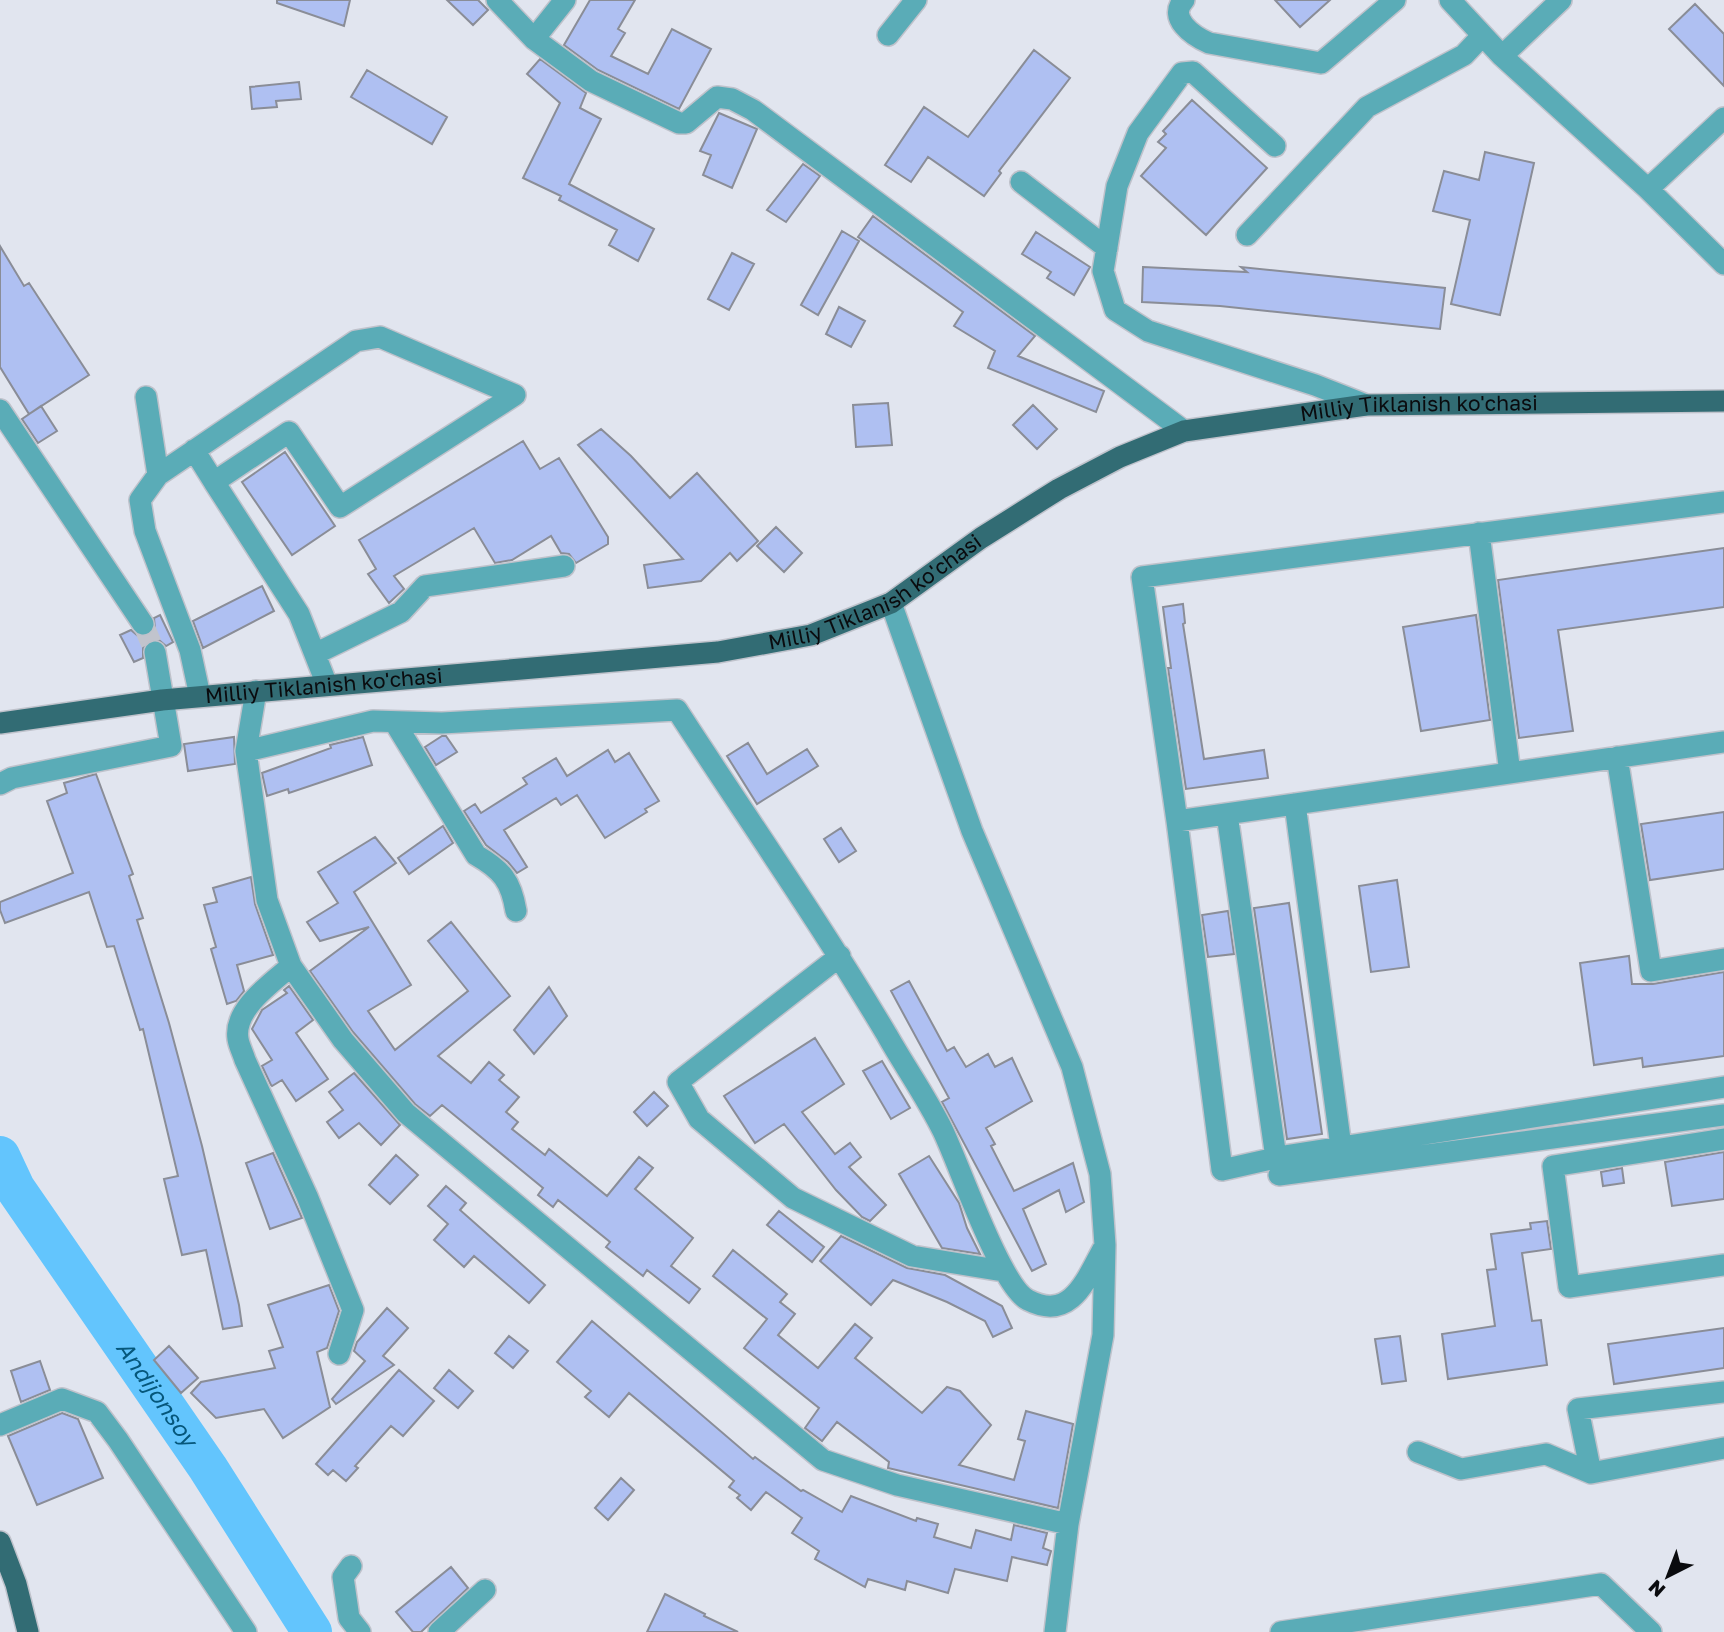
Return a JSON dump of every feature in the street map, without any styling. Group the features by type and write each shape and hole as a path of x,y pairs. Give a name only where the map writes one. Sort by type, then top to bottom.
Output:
{"main road":[{"name":"Milliy Tiklanish ko'chasi","path":"0,723 200,696 718,652 811,635 891,603 981,538 1059,489 1120,457 1184,432 1366,405 1724,401"},
{"path":"0,1542 16,1584 28,1632"}],"street":[{"path":"497,0 534,39 591,81 679,122 686,123 717,97 732,99 753,110 1184,432"},
{"path":"534,39 565,0"},
{"path":"888,35 916,0"},
{"path":"1184,0 1178,14 1187,31 1194,37 1209,43 1321,63 1395,0"},
{"path":"1450,0 1502,56 1648,189 1724,264"},
{"path":"1502,56 1561,0"},
{"path":"1247,235 1367,107 1464,55 1482,36"},
{"path":"1275,146 1193,72 1182,74 1138,133 1117,186 1103,271 1115,310 1148,331 1315,385 1366,405"},
{"path":"1648,189 1724,118"},
{"path":"1021,182 1107,248"},
{"path":"200,696 190,650 145,531 140,500 158,475 356,341 380,337 515,395 340,507 289,432 214,482"},
{"path":"146,397 158,475"},
{"path":"0,410 143,624"},
{"path":"194,450 299,614 327,685"},
{"path":"1724,502 1142,577 1222,1170 1278,1166 1724,1115"},
{"path":"1479,533 1510,773"},
{"path":"315,654 401,612 425,586 564,566"},
{"path":"891,603 972,831 1072,1067 1100,1174 1105,1245 1103,1335 1068,1524 1055,1632"},
{"path":"0,784 12,778 171,746 155,652"},
{"path":"256,691 246,751 267,900 291,965 343,1040 406,1113 823,1460 897,1485 1068,1524"},
{"path":"246,751 373,721 442,723 677,710 840,956 942,1130 1003,1271 1025,1299 1046,1308 1065,1303 1080,1291 1105,1245"},
{"path":"395,723 476,855 496,867 508,884 513,893 516,911"},
{"path":"1177,821 1724,742"},
{"path":"1617,757 1651,971 1724,959"},
{"path":"1295,804 1342,1147"},
{"path":"1227,814 1278,1166"},
{"path":"840,956 678,1082 699,1119 793,1198 912,1256 1003,1271"},
{"path":"291,965 241,1017 237,1037 307,1196 353,1310 339,1354"},
{"path":"1278,1166 1342,1147 1724,1087"},
{"path":"1724,1139 1553,1166 1569,1287 1724,1265"},
{"path":"1591,1473 1578,1409 1724,1392"},
{"path":"0,1425 62,1399 97,1412 246,1632"},
{"path":"1418,1452 1461,1469 1546,1454 1591,1473 1724,1448"},
{"path":"351,1566 343,1577 349,1618 360,1632"},
{"path":"1280,1632 1601,1584 1651,1632"},
{"path":"439,1632 485,1590"}],"building":[{"path":"277,0 350,0 344,26 277,3"},
{"path":"447,0 478,0 488,10 473,25"},
{"path":"590,0 635,0 618,29 625,33 611,56 648,74 672,29 711,49 679,109 598,70 564,45"},
{"path":"1275,0 1330,0 1300,27"},
{"path":"1695,4 1724,34 1724,86 1669,29"},
{"path":"1034,50 1070,78 999,171 1001,173 984,196 928,157 911,182 885,165 924,107 968,137"},
{"path":"540,59 586,93 580,108 601,119 569,184 654,229 638,261 609,245 617,230 559,200 561,196 523,178 560,103 527,74"},
{"path":"367,70 447,117 432,144 351,97"},
{"path":"299,82 301,99 276,101 277,107 252,109 250,87"},
{"path":"1192,100 1267,168 1206,235 1141,176 1166,148 1158,142 1166,134 1163,131"},
{"path":"719,113 757,129 732,188 703,175 711,155 700,151"},
{"path":"1485,152 1534,163 1500,315 1451,304 1470,220 1433,211 1444,171 1479,180"},
{"path":"803,164 820,176 786,222 767,210"},
{"path":"873,216 1035,336 1018,356 1104,391 1096,412 988,368 995,351 954,326 963,312 858,237"},
{"path":"842,231 859,241 818,315 801,305"},
{"path":"1036,232 1090,267 1074,295 1047,278 1051,272 1022,254"},
{"path":"0,246 24,286 29,283 89,375 29,414 0,367"},
{"path":"732,253 754,264 729,310 708,299"},
{"path":"1143,267 1247,272 1241,267 1445,288 1440,329 1220,306 1142,302"},
{"path":"839,307 865,321 851,347 826,334"},
{"path":"888,403 892,445 856,447 853,405"},
{"path":"1033,405 1057,429 1037,449 1013,425"},
{"path":"41,406 57,431 38,443 22,419"},
{"path":"601,429 631,456 670,498 697,473 758,541 737,561 730,553 701,581 648,588 644,565 683,559 578,445"},
{"path":"523,441 540,469 559,458 608,537 608,544 576,563 569,554 561,553 551,536 512,560 495,563 474,528 394,576 404,589 389,603 368,574 376,569 359,540"},
{"path":"285,452 335,526 292,555 242,482"},
{"path":"776,527 802,553 784,572 757,546"},
{"path":"1724,548 1724,607 1558,630 1573,731 1519,738 1498,580"},
{"path":"262,586 274,611 203,648 193,621"},
{"path":"1183,604 1183,624 1204,759 1264,750 1268,778 1186,789 1168,668 1171,668 1163,607"},
{"path":"160,615 173,642 166,646 159,640 147,642 143,648 143,658 134,662 120,635 131,630 138,636 150,635 155,629 154,618"},
{"path":"1476,615 1490,720 1421,731 1403,627"},
{"path":"446,736 457,752 436,765 425,747"},
{"path":"234,737 235,764 188,771 184,744"},
{"path":"363,737 372,765 289,793 288,789 267,796 262,773 331,748 330,745"},
{"path":"748,743 767,774 807,749 818,766 757,804 727,756"},
{"path":"608,750 615,762 629,753 659,801 645,809 647,812 605,838 577,795 561,805 556,798 504,830 527,867 517,873 508,862 486,845 464,811 475,804 481,813 527,784 523,778 556,758 567,776"},
{"path":"96,774 133,874 129,876 143,918 137,920 169,1023 202,1146 242,1326 223,1329 206,1250 182,1255 164,1179 178,1176 143,1029 140,1030 114,946 107,947 89,892 5,923 0,910 0,902 73,873 47,801 67,793 64,783"},
{"path":"1724,812 1724,869 1650,880 1641,824"},
{"path":"443,826 453,843 409,874 398,858"},
{"path":"841,828 856,851 839,862 824,839"},
{"path":"375,837 396,863 354,892 411,985 368,1011 395,1050 468,991 428,941 451,922 510,996 438,1056 471,1083 489,1062 504,1075 499,1080 519,1097 506,1112 518,1122 512,1129 545,1155 549,1149 607,1196 639,1157 653,1168 635,1189 693,1238 671,1266 700,1289 689,1303 647,1270 643,1276 606,1247 610,1242 558,1200 553,1207 538,1195 543,1188 442,1105 430,1116 415,1104 353,1032 310,971 369,927 320,941 307,922 338,903 318,872"},
{"path":"251,877 255,904 273,955 237,965 244,991 236,1001 227,1004 211,949 216,947 204,905 217,902 213,888"},
{"path":"1397,880 1409,967 1371,972 1359,886"},
{"path":"1289,903 1322,1134 1287,1139 1254,908"},
{"path":"1228,911 1234,954 1208,957 1202,915"},
{"path":"1629,956 1632,984 1653,984 1724,972 1724,1056 1643,1067 1642,1058 1594,1065 1580,963"},
{"path":"909,981 947,1051 954,1047 966,1067 988,1054 995,1067 1012,1058 1032,1101 986,1128 995,1144 991,1146 1014,1191 1073,1163 1084,1202 1066,1212 1059,1190 1023,1209 1046,1264 1032,1271 942,1102 949,1098 891,991"},
{"path":"289,986 313,1020 296,1033 328,1079 296,1101 282,1080 271,1085 262,1066 272,1060 252,1029 262,1010 287,993 284,990"},
{"path":"549,987 567,1016 534,1054 514,1030"},
{"path":"815,1038 844,1084 802,1112 835,1154 850,1143 861,1157 849,1167 886,1205 870,1221 862,1217 836,1190 784,1124 755,1143 724,1096"},
{"path":"882,1061 910,1108 891,1119 863,1071"},
{"path":"354,1073 400,1125 381,1145 359,1123 339,1138 327,1122 343,1110 329,1092"},
{"path":"654,1092 668,1106 647,1126 634,1112"},
{"path":"1724,1152 1724,1199 1672,1206 1665,1162"},
{"path":"273,1153 302,1218 270,1229 246,1163"},
{"path":"396,1155 418,1175 390,1204 369,1185"},
{"path":"929,1156 959,1203 967,1228 980,1254 942,1248 899,1174"},
{"path":"1622,1168 1624,1183 1603,1186 1601,1172"},
{"path":"446,1186 466,1203 460,1210 545,1285 529,1303 474,1256 464,1267 434,1240 448,1224 428,1206"},
{"path":"779,1211 824,1247 812,1262 767,1225"},
{"path":"1547,1221 1551,1249 1522,1253 1532,1321 1541,1320 1547,1365 1448,1379 1442,1334 1495,1326 1487,1270 1496,1269 1491,1234 1531,1229 1530,1223"},
{"path":"841,1236 907,1268 945,1275 1002,1306 1012,1328 993,1337 985,1321 893,1280 871,1305 820,1261"},
{"path":"733,1250 787,1294 780,1302 795,1314 778,1335 818,1368 855,1324 872,1338 855,1358 922,1413 947,1387 960,1391 991,1425 959,1465 1014,1480 1025,1441 1018,1439 1026,1411 1073,1424 1058,1508 888,1468 889,1462 837,1422 822,1441 805,1428 819,1408 744,1348 767,1319 713,1276"},
{"path":"329,1285 339,1311 327,1348 317,1352 330,1407 283,1438 264,1409 216,1418 191,1393 201,1382 275,1368 269,1351 283,1347 268,1305"},
{"path":"387,1308 408,1328 383,1356 394,1365 336,1404 332,1399 365,1361 354,1351 357,1342"},
{"path":"592,1321 753,1459 755,1457 801,1491 842,1512 851,1496 916,1521 917,1518 938,1524 934,1537 971,1548 976,1530 1011,1540 1014,1525 1047,1533 1043,1548 1051,1551 1047,1565 1012,1557 1007,1581 955,1569 948,1593 907,1581 905,1590 868,1579 865,1587 815,1559 819,1551 792,1533 802,1518 766,1492 751,1510 737,1498 740,1495 729,1487 734,1481 629,1393 609,1417 585,1397 591,1391 557,1362"},
{"path":"1724,1328 1724,1368 1614,1384 1608,1344"},
{"path":"509,1336 528,1351 513,1368 495,1353"},
{"path":"1400,1336 1406,1381 1382,1384 1375,1339"},
{"path":"169,1346 198,1378 181,1393 154,1360"},
{"path":"40,1361 50,1390 21,1402 11,1371"},
{"path":"399,1370 434,1401 403,1436 391,1426 355,1466 358,1468 346,1481 333,1470 328,1475 316,1464"},
{"path":"449,1370 473,1391 458,1408 434,1388"},
{"path":"62,1413 78,1419 103,1478 37,1505 8,1436"},
{"path":"621,1478 634,1490 608,1520 595,1508"},
{"path":"451,1567 468,1588 421,1632 413,1632 396,1612"},
{"path":"665,1594 705,1614 704,1616 738,1632 647,1632"}],"waterway":[{"name":"Andijonsoy","path":"0,1156 15,1188 208,1468 312,1632"}],"tunnel":[{"path":"143,624 155,652"}]}
